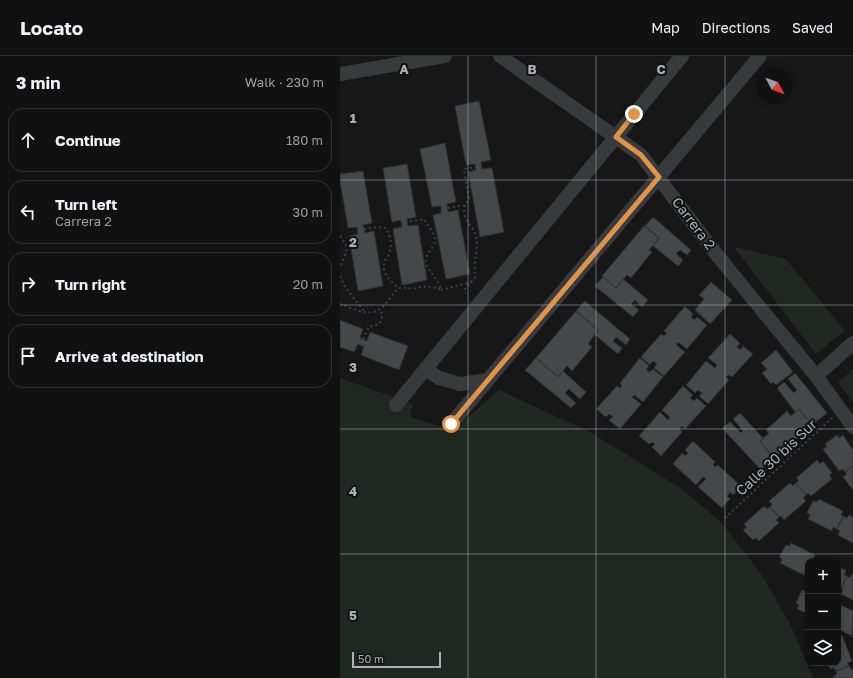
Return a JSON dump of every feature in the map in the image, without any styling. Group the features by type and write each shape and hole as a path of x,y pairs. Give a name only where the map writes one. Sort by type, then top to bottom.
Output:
{"street":[{"path":"340,74 445,56"},
{"name":"Carrera 2","path":"500,56 641,155 780,340 816,376 853,427"},
{"path":"396,405 682,56"},
{"path":"451,424 760,56"},
{"path":"816,376 853,343"},
{"path":"426,369 439,378 460,384 488,380"}],"path":[{"path":"465,293 464,290 475,278 474,264 477,246 474,232 463,215 465,205 469,198 464,171 465,169 475,167"},
{"path":"448,208 465,205"},
{"path":"408,222 424,219 432,232 434,245 427,254 426,260 428,267 439,283 441,290"},
{"path":"364,229 377,227 386,228 391,243 391,249 383,264 384,269 388,278 399,289"},
{"path":"340,236 347,247 346,254 340,268"},
{"path":"340,276 345,287 364,312"},
{"path":"340,304 364,312 373,312 380,309 399,289 403,287 415,289 424,286 434,287 441,290 471,282"},
{"path":"363,339 369,327 379,324 382,320 380,309"},
{"name":"Calle 30 bis Sur","path":"725,518 833,418 842,412"}],"shaded area":[{"path":"734,247 786,259 845,331 816,354"},
{"path":"828,344 850,371 853,369 853,402 838,382 850,372"},
{"path":"340,378 413,404 410,417 453,430 499,390 590,432 679,487 721,522 762,575 792,628 805,659 805,666 808,666 813,678 340,678"}],"building":[{"path":"479,101 491,160 481,162 482,169 492,168 504,232 480,237 468,172 476,170 475,164 466,165 455,106"},
{"path":"445,143 456,202 447,204 448,212 458,210 470,274 446,279 433,215 441,213 441,206 432,207 420,149"},
{"path":"407,164 416,217 407,219 407,222 408,226 418,225 427,280 402,285 393,229 402,227 401,220 392,222 383,168"},
{"path":"363,171 372,223 363,225 365,233 374,231 383,286 358,291 349,236 358,234 357,227 348,228 340,174"},
{"path":"653,217 691,250 687,255 680,250 676,254 683,260 678,266 653,246 659,238 645,226"},
{"path":"644,226 659,238 649,250 652,252 631,278 627,275 616,288 602,276"},
{"path":"603,277 616,288 623,279 648,300 642,307 635,300 631,304 639,310 633,317 595,286"},
{"path":"711,282 732,300 710,324 695,310 704,299 699,295"},
{"path":"585,301 630,339 626,345 616,337 613,341 622,348 618,354 595,335 598,330 576,311"},
{"path":"685,306 693,314 691,317 694,320 697,317 707,325 687,349 678,342 676,345 685,352 664,376 654,368 657,364 653,361 650,365 641,357 661,334 664,336 667,333 664,331"},
{"path":"576,311 598,330 588,344 592,347 572,371 567,366 558,377 536,358"},
{"path":"340,320 363,329 360,338 367,341 370,332 408,346 399,370 361,355 364,347 358,344 354,352 340,347"},
{"path":"730,334 740,343 737,347 740,350 743,346 753,354 732,377 729,375 726,377 729,380 708,404 699,396 702,393 698,390 695,393 686,385 706,361 715,368 717,365 708,358"},
{"path":"776,350 793,372 776,385 773,382 771,384 762,373 767,369 761,363"},
{"path":"536,358 558,377 563,371 586,392 580,399 569,389 565,393 576,403 571,408 525,370"},
{"path":"640,358 649,366 646,370 650,372 653,369 663,377 643,402 634,395 632,397 641,404 620,429 609,420 613,417 609,414 606,417 596,409 617,386 620,388 622,386 620,383"},
{"path":"795,373 827,413 812,425 799,409 795,412 777,388 784,382 794,393 797,390 788,379"},
{"path":"683,386 693,395 690,398 694,401 697,398 706,406 685,429 682,426 680,429 682,432 661,456 652,447 655,444 652,442 649,444 639,436 660,412 668,420 670,417 662,410"},
{"path":"799,409 812,425 774,458 760,441 769,433 766,430 787,411 791,416"},
{"path":"740,413 763,438 760,441 774,458 761,470 722,428 730,422 741,433 743,431 733,419"},
{"path":"837,435 839,438 843,435 853,450 853,466 845,472 843,469 839,471 823,449 827,447 825,444"},
{"path":"693,441 715,462 713,465 715,467 718,465 742,487 733,495 730,492 727,496 730,499 722,508 698,487 706,479 703,477 696,485 673,464 682,453 685,456 688,453 685,450"},
{"path":"817,460 820,464 823,461 832,473 829,475 832,479 811,496 808,493 806,495 796,483 799,481 796,478"},
{"path":"853,466 853,490 843,477 847,474 845,472"},
{"path":"790,483 793,486 796,483 806,495 803,498 806,501 784,520 781,516 779,517 770,507 772,504 769,501"},
{"path":"819,499 843,511 841,515 843,516 837,529 833,527 832,531 808,519 810,515 807,513 813,501 817,502"},
{"path":"764,506 767,509 770,507 779,517 776,520 779,523 759,541 756,538 753,540 743,530 747,527 744,524"},
{"path":"849,515 853,517 853,543 838,535 840,531 837,529 843,516 847,518"},
{"path":"791,543 815,555 814,558 805,558 804,575 780,563 782,559 779,557 786,545 789,546"},
{"path":"841,568 846,570 844,575 847,576 841,589"},
{"path":"852,574 853,600 841,594 843,590 841,589 847,576 850,578"},
{"path":"802,590 805,592 805,613 797,609 799,605 796,603"},
{"path":"841,605 853,611 852,636 841,630"},
{"path":"841,636 852,661 847,663 849,666 836,671 834,668 830,669 828,666 841,666"},
{"path":"849,666 851,670 853,669 853,678 834,678 833,676 837,675 836,671"}],"route":[{"path":"451,424 659,177 641,155 616,137 634,114"}]}
